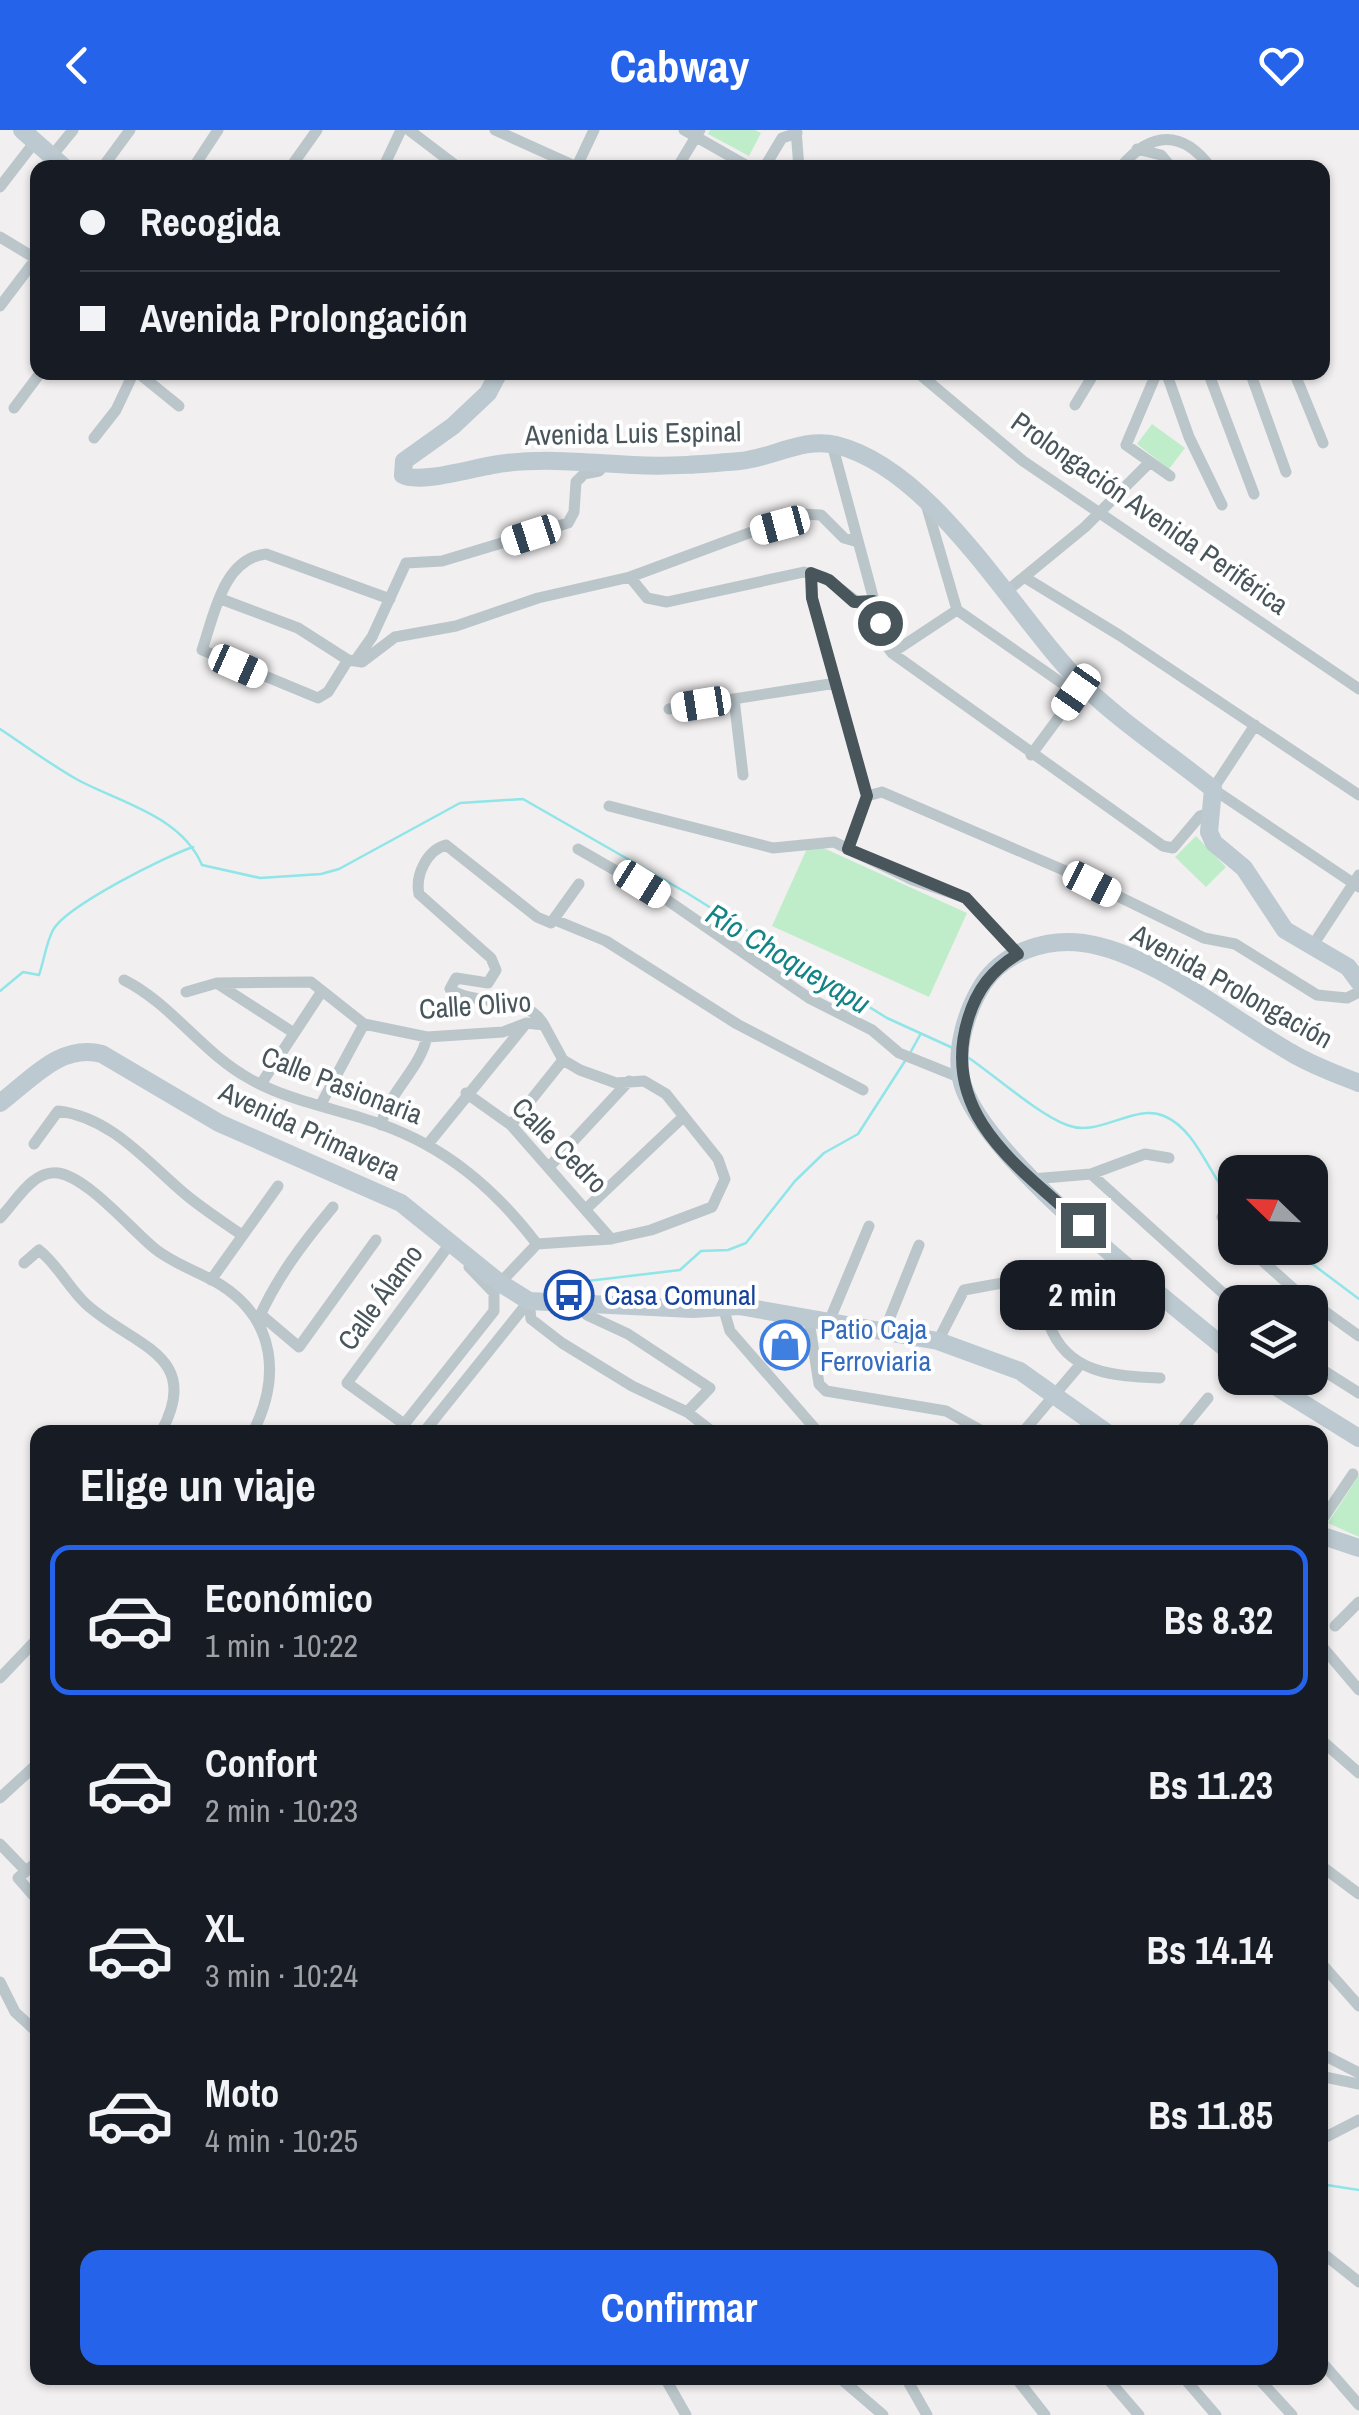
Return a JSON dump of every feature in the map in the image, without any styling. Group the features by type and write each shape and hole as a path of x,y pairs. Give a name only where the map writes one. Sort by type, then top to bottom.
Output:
{"street":[{"path":"59,160 73,130"},
{"path":"108,160 130,130"},
{"path":"198,160 218,130"},
{"path":"296,160 317,130"},
{"path":"388,160 405,130 445,160"},
{"path":"495,130 561,160"},
{"path":"579,160 594,130"},
{"path":"684,130 698,134 739,160"},
{"path":"769,160 782,138 796,131 798,160"},
{"path":"681,160 698,134"},
{"path":"1127,160 1159,135 1188,139 1205,160"},
{"path":"0,187 28,136 56,160"},
{"path":"1137,149 1161,155 1165,160"},
{"path":"0,237 30,254"},
{"path":"0,306 30,267"},
{"path":"14,408 35,380"},
{"path":"94,438 116,410 132,380"},
{"path":"146,380 179,406"},
{"name":"Avenida Luis Espinal","path":"495,380 454,426 404,461 403,475 421,480 508,462 607,462 634,466 746,460 814,442 832,444"},
{"name":"Prolongación Avenida Periférica","path":"927,380 1023,461 1098,515 1192,574 1359,689"},
{"path":"1075,405 1090,380"},
{"path":"1153,380 1126,445 1170,476"},
{"path":"1169,380 1188,437 1222,506"},
{"path":"1211,380 1254,494"},
{"path":"1253,380 1286,472"},
{"path":"1297,380 1324,443"},
{"path":"832,444 890,473 925,500 1007,591 1080,689"},
{"path":"832,444 873,601 892,653 1169,848 1200,816 1210,813"},
{"path":"390,598 266,554 243,560 221,599 202,650 318,698 328,692 352,660 390,598 406,563 442,562 568,523 574,512 576,482 584,474 600,471 607,462"},
{"path":"1007,591 1098,515 1148,464"},
{"path":"925,500 957,610 1080,689 1214,790 1357,882 1311,948"},
{"path":"221,599 298,628 352,660 371,658 395,638 456,626 538,598 630,577 810,512 821,514 844,538 858,542"},
{"path":"630,577 646,598 667,602 811,573 829,580 854,602 873,601"},
{"path":"811,573 812,598 867,796 848,849"},
{"path":"1024,577 1359,796"},
{"path":"892,653 957,610"},
{"path":"668,708 836,683"},
{"path":"1032,755 1080,689"},
{"path":"734,698 743,775"},
{"path":"1254,725 1214,790 1210,813 1214,843 1244,868 1285,930 1355,972"},
{"path":"867,796 882,792 1068,872 1204,938 1236,944 1316,995 1347,998 1359,992"},
{"path":"609,806 773,848 825,842 966,898 1018,954 985,982 962,1040 961,1072 982,1125 1032,1180 1218,1341"},
{"path":"544,1024 525,1006 480,1000 450,989 456,978 488,983 496,970 491,958 418,894 418,881 428,858 446,845 537,917 551,923 579,884"},
{"path":"578,849 667,900 809,998 866,1026 899,1053 961,1072"},
{"path":"555,920 606,941 736,1024 864,1090"},
{"name":"Avenida Prolongación","path":"1018,954 1044,944 1082,943 1113,951 1138,961 1294,1055 1359,1083"},
{"name":"Calle Olivo","path":"186,992 217,983 294,979 311,982 364,1024 427,1037 503,1032 526,1022 544,1024 563,1060"},
{"name":"Calle Pasionaria","path":"124,980 159,1000 201,1042 261,1084 428,1144 469,1171 537,1244"},
{"path":"217,983 294,1033"},
{"path":"261,1084 322,991"},
{"path":"428,1144 526,1022"},
{"path":"320,1106 364,1024"},
{"path":"382,1125 390,1100 424,1052 427,1037"},
{"name":"Avenida Primavera","path":"0,1103 58,1057 80,1050 102,1054 219,1123 382,1192 458,1246 500,1284 528,1301 723,1307 938,1342 995,1360 1055,1392 1097,1425"},
{"path":"500,1284 537,1244 612,1239 702,1211 718,1200 725,1178 718,1158 658,1087 600,1080 563,1060 511,1125"},
{"path":"550,1166 629,1081"},
{"name":"Calle Cedro","path":"466,1093 511,1125 588,1207 612,1239"},
{"path":"34,1144 58,1110 81,1118 145,1154 183,1193 242,1235"},
{"path":"588,1207 682,1118"},
{"path":"1032,1180 1090,1174 1146,1154 1169,1158"},
{"path":"1,1216 36,1178 60,1173 77,1182 157,1251 236,1296 258,1319 299,1347 376,1240"},
{"path":"1090,1174 1218,1289"},
{"path":"211,1280 278,1186"},
{"path":"257,1425 267,1405 272,1378 258,1319 264,1300 300,1244 332,1207"},
{"path":"868,1226 819,1322 820,1384 826,1390 946,1410 972,1425"},
{"path":"884,1332 919,1245"},
{"path":"403,1425 494,1311 494,1293 467,1264 458,1246"},
{"name":"Calle Álamo","path":"397,1425 347,1384 458,1246"},
{"path":"24,1263 38,1250 90,1308 170,1366 176,1388 164,1425"},
{"path":"1267,1265 1359,1336"},
{"path":"938,1342 964,1290 1024,1279 1042,1292 1054,1334 1079,1366 1118,1376 1160,1378"},
{"path":"528,1301 530,1320 562,1344 704,1425"},
{"path":"430,1425 528,1301"},
{"path":"578,1304 588,1315 654,1350 710,1388 687,1412"},
{"path":"723,1307 730,1331 812,1425"},
{"path":"1029,1425 1079,1366"},
{"path":"1328,1373 1359,1393"},
{"path":"1289,1395 1359,1438"},
{"path":"1186,1425 1208,1398"},
{"path":"1328,1511 1353,1474"},
{"path":"1328,1538 1359,1548"},
{"path":"1336,1626 1359,1602"},
{"path":"0,1678 30,1646"},
{"path":"1328,1653 1359,1690"},
{"path":"1328,1745 1359,1772"},
{"path":"0,1798 30,1770"},
{"path":"0,1844 30,1888"},
{"path":"22,1874 30,1868"},
{"path":"1328,1871 1359,1894"},
{"path":"1328,1971 1359,2006"},
{"path":"0,1982 21,2021 30,2027"},
{"path":"1328,2057 1359,2073"},
{"path":"1328,2077 1359,2084"},
{"path":"1328,2136 1359,2120"},
{"path":"1328,2257 1359,2282"},
{"path":"1328,2369 1359,2405"},
{"path":"669,2385 686,2415"},
{"path":"848,2385 884,2415"},
{"path":"910,2385 927,2415"},
{"path":"1021,2385 1045,2415"},
{"path":"1113,2385 1140,2415"},
{"path":"1190,2385 1216,2415"},
{"path":"1264,2385 1292,2415"}],"green space":[{"path":"710,130 761,133 749,156 708,134"},
{"path":"1152,424 1185,448 1169,469 1137,444"},
{"path":"1196,836 1226,867 1206,887 1175,857"},
{"path":"810,842 967,913 929,997 772,926"},
{"path":"1359,1475 1359,1537 1328,1523"}],"waterway":[{"name":"Río Choqueyapu","path":"0,729 78,780 165,823 180,834 202,865 260,878 339,869 460,803 523,799 687,893 887,1018 955,1049"},
{"path":"0,991 23,972 39,975 53,930 77,908 140,871 193,847"},
{"path":"909,1055 920,1035"},
{"name":"Río Choqueyapu","path":"966,1056 1030,1104 1067,1125 1091,1127 1141,1114 1164,1116 1186,1132 1218,1181"},
{"path":"579,1282 680,1270 701,1251 728,1250 746,1243 795,1181 824,1153 858,1134 905,1061"},
{"name":"Río Choqueyapu","path":"1314,1265 1359,1299"},
{"path":"1328,2185 1359,2190"}],"place":[{"name":"Casa Comunal","path":"569,1295"},
{"name":"Patio Caja Ferroviaria","path":"785,1345"}],"route":[{"path":"880,623 873,601 854,602 829,580 811,573 812,598 867,796 848,849 913,880 966,898 985,914 1018,954 1000,964 974,1001 962,1040 961,1078 972,1108 998,1146 1083,1225"}]}
